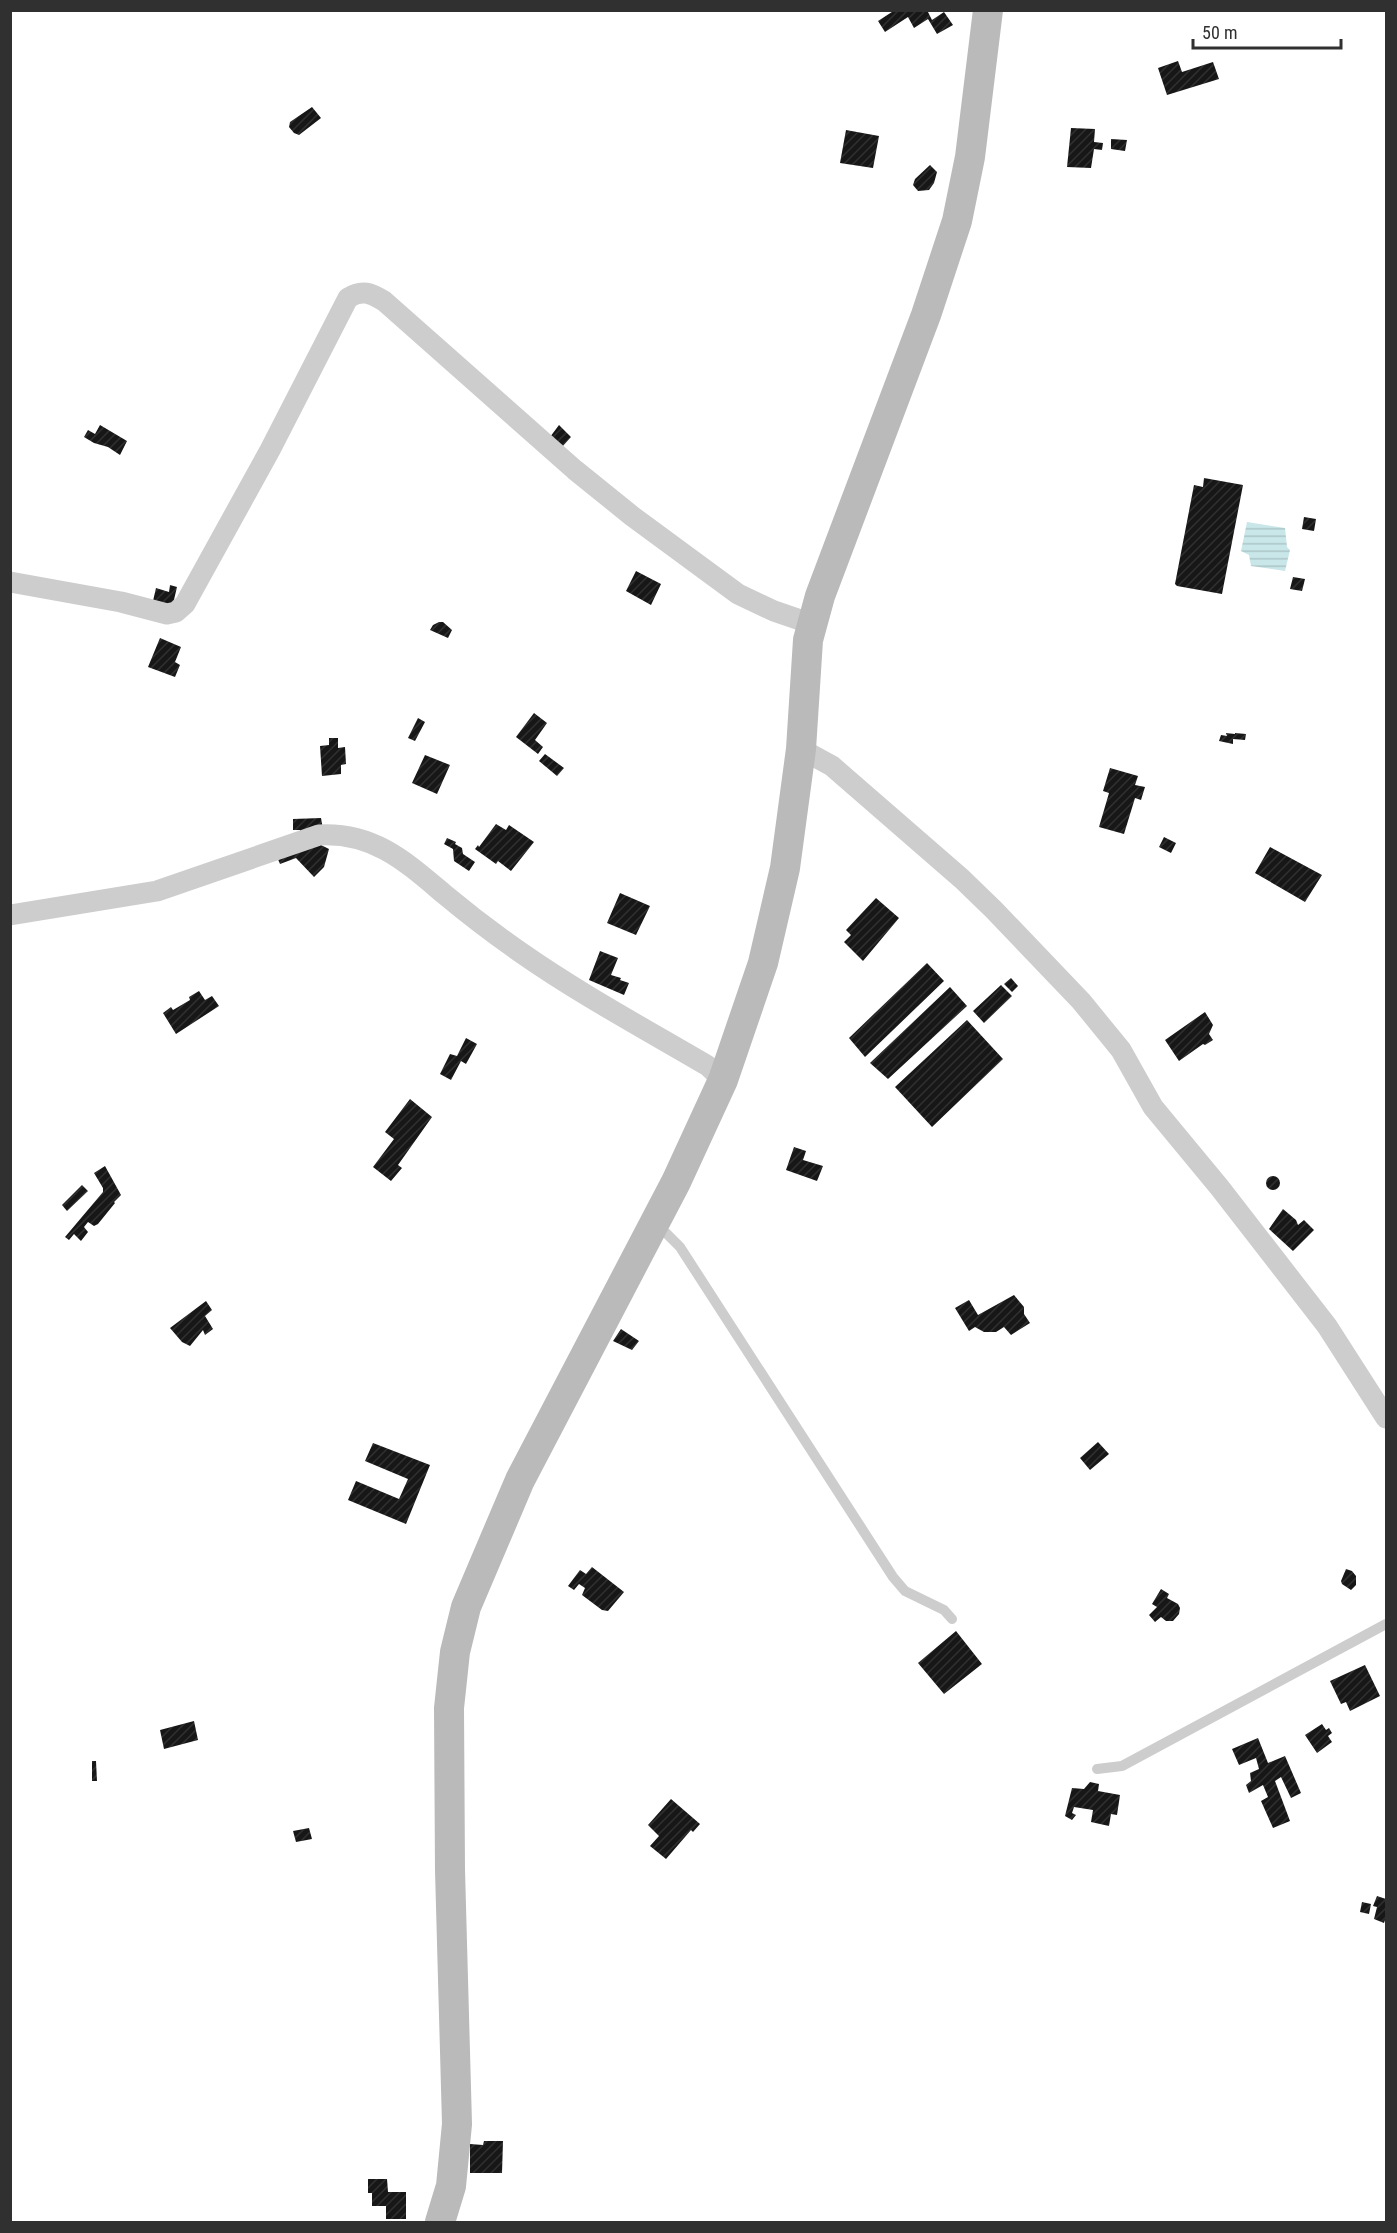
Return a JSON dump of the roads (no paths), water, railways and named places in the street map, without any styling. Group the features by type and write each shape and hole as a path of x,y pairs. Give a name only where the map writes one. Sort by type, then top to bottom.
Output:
{"main road":[{"path":"440,2223 452,2186 457,2124 448,1708 455,1652 466,1607 520,1480 561,1398 654,1226 723,1080 766,952 785,868 801,749 808,640 820,596 926,315 957,220 970,157 988,10"}],"street":[{"path":"10,582 121,602 167,614 176,612 185,604 270,450 348,298 356,293 369,292 384,301 575,470 660,537 738,594 774,611 812,624"},
{"path":"801,749 832,766 962,879 1081,1001 1120,1050 1153,1107 1220,1188 1327,1326 1386,1418"},
{"path":"10,915 157,891 320,835 340,834 355,837 388,851 414,867 443,893 519,952 708,1066 723,1080"}],"lane":[{"path":"654,1226 666,1233 680,1247 893,1576 905,1591 945,1610 952,1619"},
{"path":"1097,1769 1122,1766 1386,1624"}],"water":[{"path":"1247,522 1285,528 1287,547 1290,550 1285,571 1251,566 1249,555 1241,551"}]}
